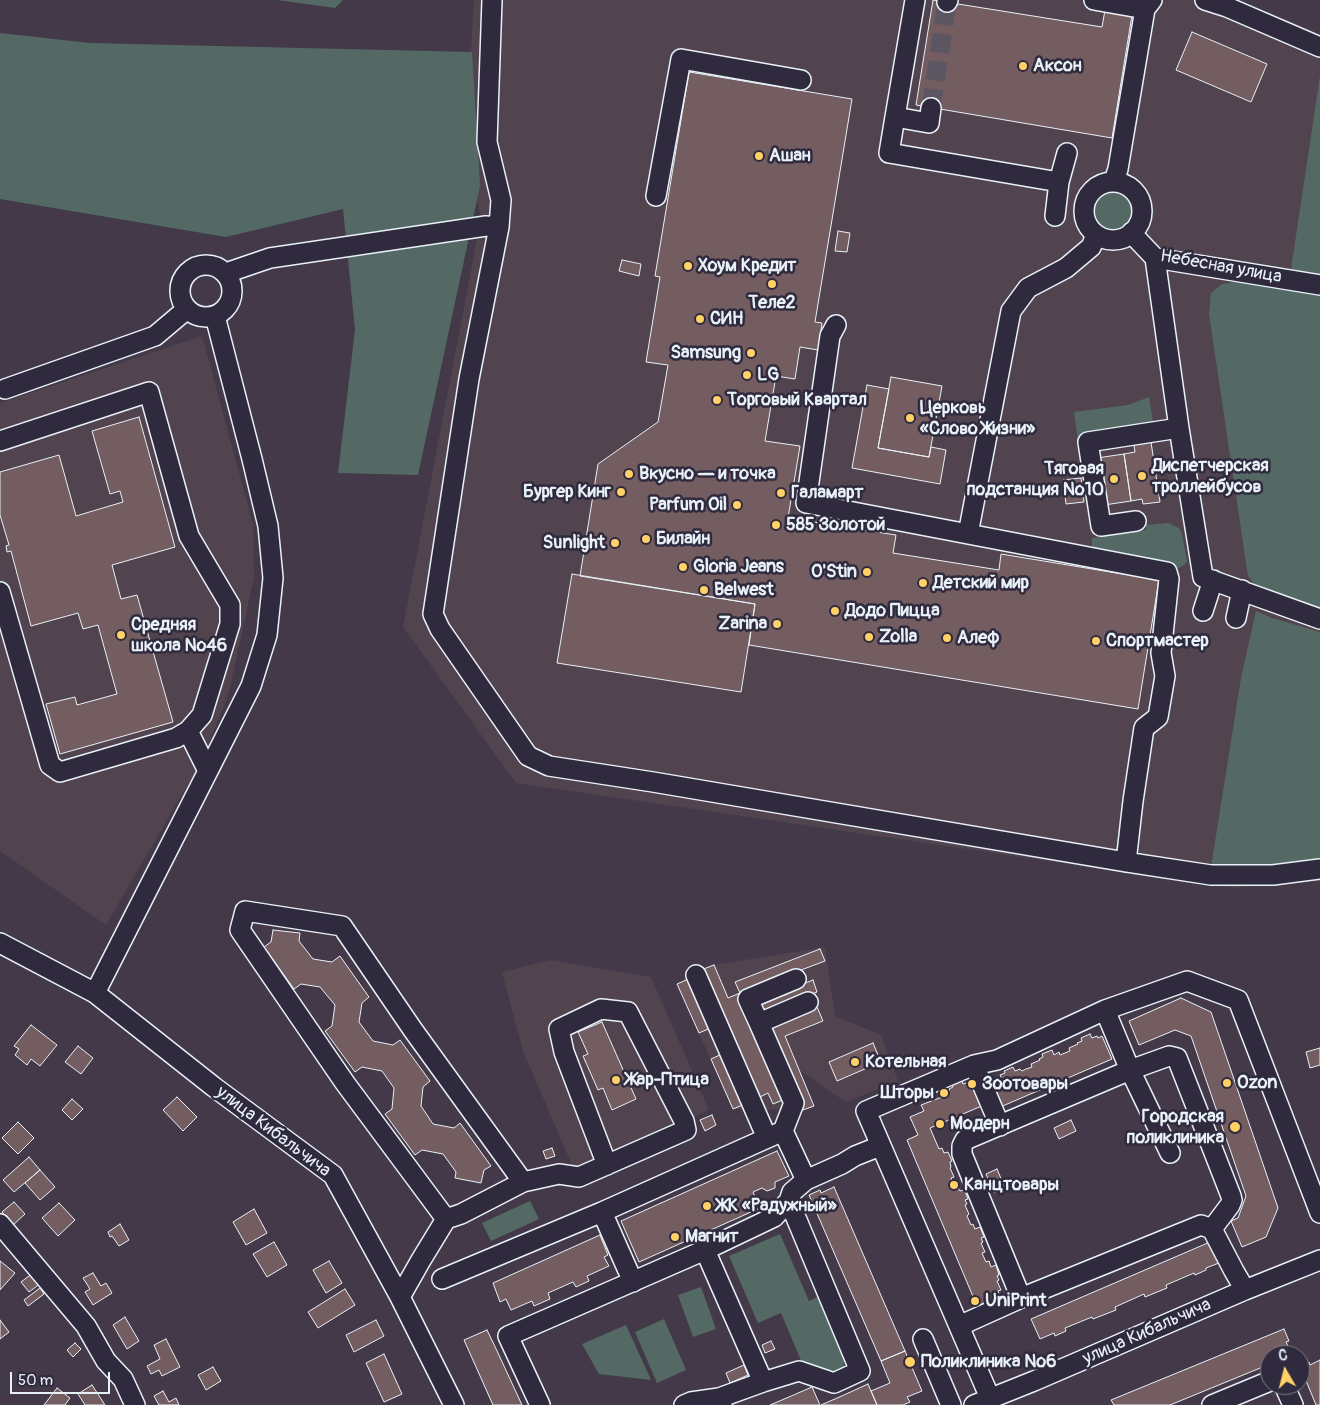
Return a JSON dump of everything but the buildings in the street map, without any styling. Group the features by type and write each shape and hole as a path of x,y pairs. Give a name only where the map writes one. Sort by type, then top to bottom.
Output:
{"street":[{"path":"492,0 487,142 501,200 499,226 469,379 433,614 440,629 528,756 550,766 1211,875 1274,875 1320,869"},
{"path":"915,0 888,153 1059,182"},
{"path":"1094,0 1148,4 1118,169 1114,181"},
{"path":"1205,0 1227,7 1320,47"},
{"path":"656,196 681,59 801,80"},
{"path":"895,117 929,123 931,108"},
{"path":"1055,216 1059,182 1068,153"},
{"path":"1107,182 1122,182 1129,186 1139,197 1142,212 1141,220 1132,232 1126,237 1111,240 1096,235 1090,230 1084,216 1085,201 1088,194 1100,184 1107,182"},
{"path":"226,273 270,258 486,226 499,226"},
{"name":"Небесная улица","path":"1132,232 1155,258 1320,285"},
{"path":"968,534 1011,311 1028,288 1066,268 1091,247 1096,235"},
{"path":"1155,258 1179,428 1203,576 1320,619"},
{"path":"205,264 213,265 226,273 230,279 233,294 231,301 222,312 215,316 207,317 193,314 187,309 182,303 180,288 182,281 191,269 205,264"},
{"path":"5,389 155,336 187,309"},
{"path":"95,993 251,686 267,635 273,578 266,516 215,316"},
{"path":"836,325 830,336 806,503 1167,572 1169,579 1161,653 1165,676 1158,718 1144,728 1126,862"},
{"path":"0,441 149,392 189,536 230,605 230,624 202,715 188,731 176,738 60,772 50,765 0,592"},
{"path":"1136,521 1101,526 1088,442 1179,428"},
{"path":"1203,611 1213,580"},
{"path":"1236,618 1242,590"},
{"path":"188,731 208,771"},
{"path":"446,1219 345,1083 240,930 244,910 342,926 413,1030 523,1182"},
{"name":"улица Кибальчича","path":"0,944 95,993 214,1087 333,1175 400,1297 454,1405"},
{"path":"696,975 775,1135 806,1180"},
{"path":"442,1278 602,1212 775,1135 794,1103 748,999 796,979"},
{"path":"995,1400 959,1326 866,1112 974,1065 997,1060 1105,1010 1187,981 1238,1000 1320,1213"},
{"path":"759,1023 808,1002"},
{"path":"400,1297 420,1260 446,1219 461,1214 523,1182 558,1174 579,1178 686,1130 684,1121 628,1012 601,1008 559,1029 564,1052 607,1165"},
{"path":"1105,1010 1130,1070 1170,1153"},
{"path":"1021,1298 962,1154 962,1146 965,1140 1130,1070 1169,1056 1177,1058 1232,1200 1230,1206 1212,1229"},
{"path":"974,1065 1000,1126"},
{"path":"540,1405 508,1336 774,1218 789,1201 792,1192 806,1180 880,1146"},
{"path":"684,1405 691,1402 721,1402 763,1382 799,1371 834,1382 860,1371 789,1201"},
{"path":"602,1212 633,1282"},
{"path":"0,1224 86,1326 106,1361 123,1380 135,1405"},
{"path":"959,1326 1021,1298 1201,1225 1212,1229 1246,1290"},
{"path":"704,1250 763,1382"},
{"name":"улица Кибальчича","path":"995,1400 1246,1290 1320,1260"},
{"path":"923,1339 950,1405"},
{"path":"1212,1405 1260,1385"}],"shaded area":[{"path":"474,0 1236,0 1320,37 1320,881 1234,888 516,783 403,627 481,218 465,150"},
{"name":"Средняя школа №46","path":"202,336 253,524 254,577 229,693 202,760 106,925 0,851 0,403"},
{"path":"825,947 835,1016 881,1035 898,1081 846,1102 801,1071 814,1106 803,1110 733,1109 677,984 687,976 714,965"},
{"name":"Жар-Птица","path":"550,960 651,977 709,1110 574,1170 523,1051 502,972"}],"green space":[{"path":"277,0 343,0 335,8"},
{"path":"0,33 90,43 472,52 480,186 418,475 338,473 355,330 343,209 226,237 0,199"},
{"path":"1320,76 1320,274 1291,269"},
{"path":"1113,188 1126,192 1132,198 1136,211 1132,224 1126,230 1113,234 1100,230 1094,224 1090,211 1094,198 1100,192"},
{"path":"1241,281 1320,294 1320,609 1256,586 1248,576 1209,314 1211,293 1222,284"},
{"path":"1149,397 1153,422 1139,427 1089,433 1078,441 1074,412 1128,405"},
{"path":"1168,523 1179,528 1182,534 1187,561 1179,568 1173,569 1092,550 1092,538 1146,530 1146,525"},
{"path":"1256,611 1272,618 1320,632 1320,861 1234,869 1211,867 1241,678"},
{"path":"530,1201 539,1219 491,1241 482,1223"},
{"path":"780,1234 809,1301 822,1295 845,1357 843,1369 831,1374 802,1363 781,1313 758,1323 729,1256"},
{"path":"701,1287 716,1329 693,1337 678,1295"},
{"path":"664,1319 686,1370 657,1383 635,1332"},
{"path":"626,1325 651,1380 599,1374 582,1344"}],"tunnel":[{"path":"931,108 947,2"}],"place":[{"name":"Аксон","path":"1023,66"},
{"name":"Ашан","path":"759,156"},
{"name":"Хоум Кредит","path":"688,266"},
{"name":"Теле2","path":"772,284"},
{"name":"СИН","path":"700,319"},
{"name":"Samsung","path":"751,353"},
{"name":"LG","path":"747,375"},
{"name":"Торговый Квартал","path":"717,400"},
{"name":"Церковь «Слово Жизни»","path":"910,418"},
{"name":"Вкусно — и точка","path":"629,474"},
{"name":"Диспетчерская троллейбусов","path":"1142,476"},
{"name":"Тяговая подстанция №10","path":"1114,479"},
{"name":"Бургер Кинг","path":"621,492"},
{"name":"Галамарт","path":"781,493"},
{"name":"Parfum Oil","path":"737,505"},
{"name":"585 Золотой","path":"776,525"},
{"name":"Билайн","path":"646,539"},
{"name":"Sunlight","path":"615,543"},
{"name":"Gloria Jeans","path":"683,567"},
{"name":"O'Stin","path":"867,572"},
{"name":"Детский мир","path":"923,583"},
{"name":"Belwest","path":"704,590"},
{"name":"Додо Пицца","path":"835,611"},
{"name":"Zarina","path":"777,624"},
{"name":"Средняя школа №46","path":"121,635"},
{"name":"Zolla","path":"869,637"},
{"name":"Алеф","path":"947,638"},
{"name":"Спортмастер","path":"1096,641"},
{"name":"Котельная","path":"855,1062"},
{"name":"Жар-Птица","path":"616,1080"},
{"name":"Ozon","path":"1227,1083"},
{"name":"Зоотовары","path":"972,1084"},
{"name":"Шторы","path":"944,1093"},
{"name":"Модерн","path":"940,1124"},
{"name":"Городская поликлиника","path":"1235,1127"},
{"name":"Канцтовары","path":"954,1185"},
{"name":"ЖК «Радужный»","path":"707,1206"},
{"name":"Магнит","path":"675,1237"},
{"name":"UniPrint","path":"975,1301"},
{"name":"Поликлиника №6","path":"910,1362"}]}
